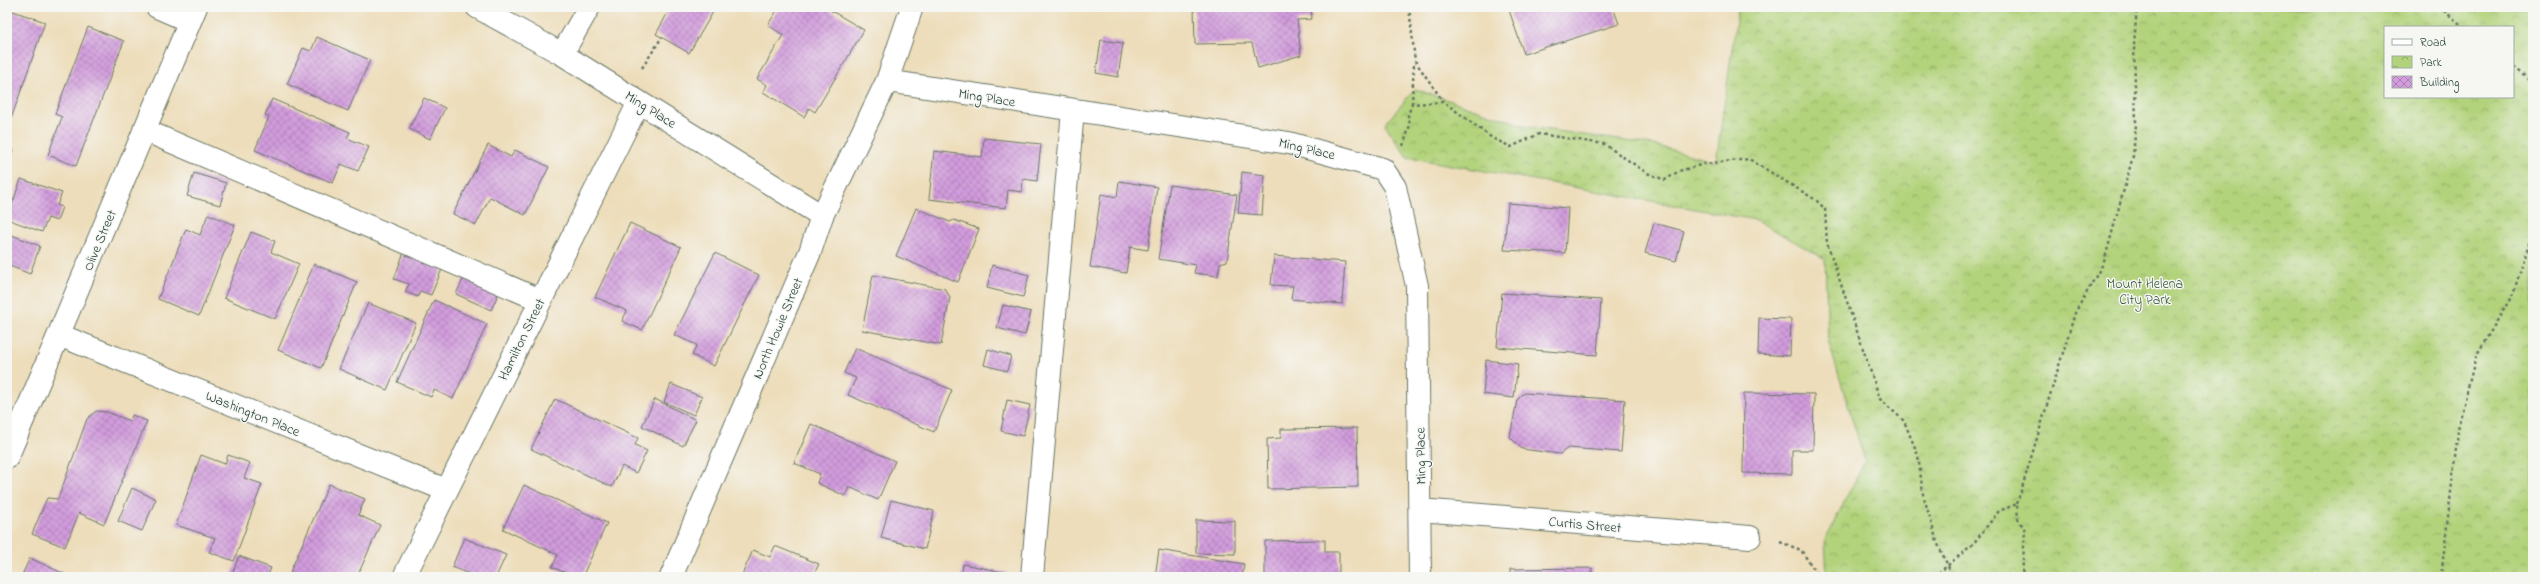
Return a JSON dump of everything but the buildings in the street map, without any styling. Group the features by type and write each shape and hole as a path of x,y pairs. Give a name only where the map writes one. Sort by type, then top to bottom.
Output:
{"street":[{"name":"Ming Place","path":"477,7 562,54 822,216"},
{"path":"562,54 589,7"},
{"name":"North Howie Street","path":"671,577 810,252 822,216 887,81 912,7"},
{"path":"164,9 193,14"},
{"name":"Olive Street","path":"7,458 193,14"},
{"name":"Ming Place","path":"887,81 1289,143 1383,168 1395,187 1417,286 1420,577"},
{"name":"Hamilton Street","path":"404,577 639,102"},
{"path":"1032,577 1073,110"},
{"path":"144,130 540,300"},
{"name":"Washington Place","path":"59,335 446,490"},
{"name":"Curtis Street","path":"1420,510 1750,537"}],"path":[{"path":"1383,168 1402,149 1410,125 1408,115 1412,104 1414,62 1409,7"},
{"path":"2022,577 2025,530 2018,519 2017,504 2075,314 2104,262 2133,156 2136,125 2134,45 2137,7"},
{"path":"2439,7 2463,26"},
{"path":"641,70 662,37"},
{"path":"1414,62 1444,102 1492,138 1511,147 1539,134 1604,144 1647,173 1665,180 1680,171 1704,164 1749,159 1816,200 1825,209 1827,243 1880,399 1904,421 1918,455 1923,494 1946,564 1953,577"},
{"path":"2514,68 2533,83"},
{"path":"1412,104 1444,102"},
{"path":"2441,577 2459,423 2476,356 2513,294 2533,231"},
{"path":"1934,577 1946,564 1973,544 1999,511 2017,504"},
{"path":"1750,537 1785,543 1801,550 1819,577"}],"green space":[{"name":"Mount Helena City Park","path":"1738,7 2533,7 2533,577 1827,577 1825,540 1865,461 1828,340 1825,259 1756,220 1407,157 1385,124 1415,89 1529,127 1654,145 1716,162"}]}
